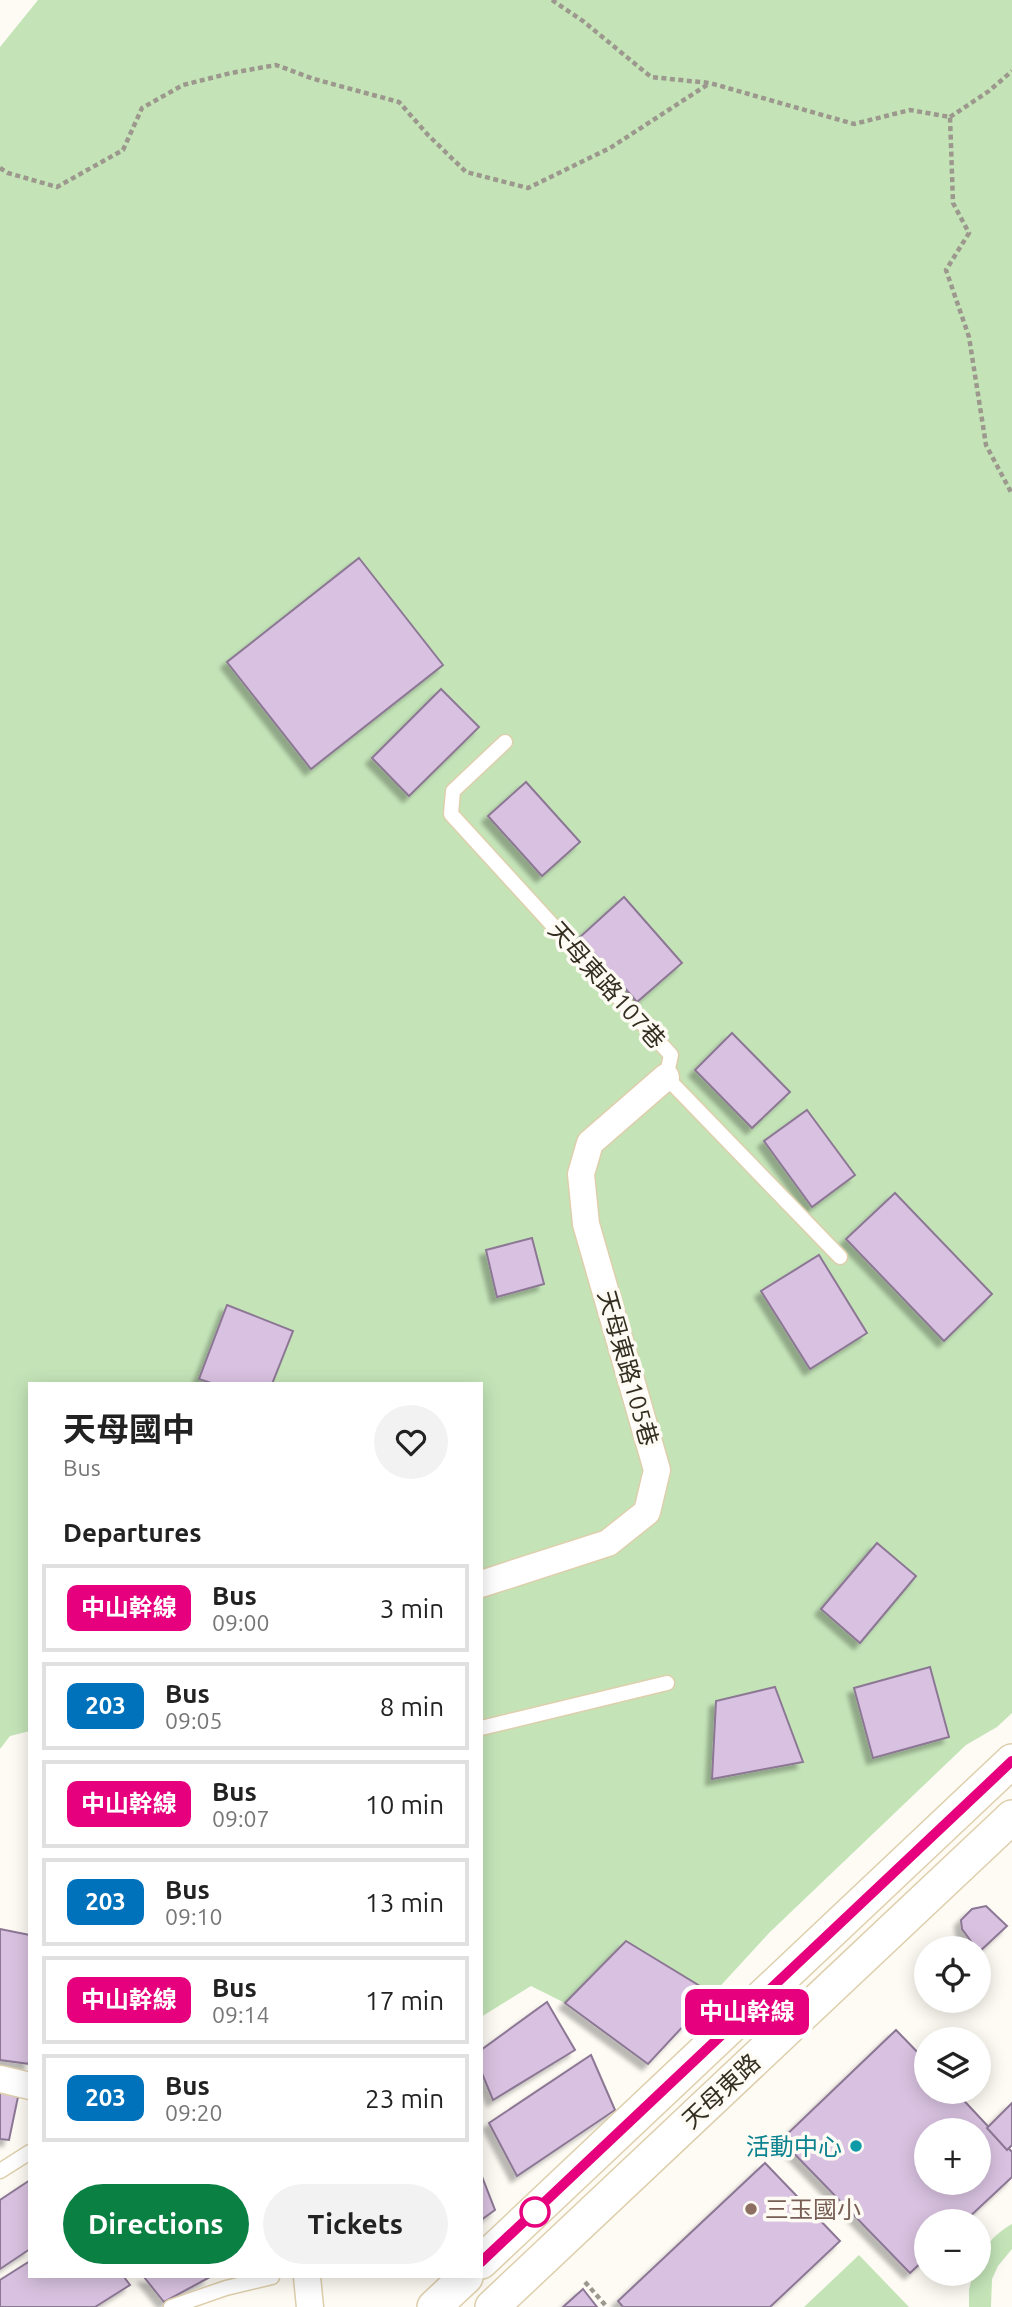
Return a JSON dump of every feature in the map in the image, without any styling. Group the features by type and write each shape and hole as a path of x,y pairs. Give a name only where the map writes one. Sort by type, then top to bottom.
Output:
{"street":[{"name":"天母東路105巷","path":"483,1583 608,1543 647,1512 657,1470 586,1224 581,1174 590,1143 666,1077"},
{"name":"天母東路","path":"483,2260 1012,1761"},
{"name":"天母東路","path":"492,2307 1012,1817"},
{"path":"0,2079 28,2086"},
{"path":"307,2278 310,2307"},
{"path":"434,2307 465,2278"}],"lane":[{"name":"天母東路107巷","path":"505,742 453,791 451,814 671,1055 666,1077 840,1257"},
{"path":"483,1728 667,1683"},
{"path":"0,2171 28,2153"},
{"path":"171,2307 226,2288 268,2278"}],"path":[{"path":"552,0 651,77 710,83 855,124 910,110 950,117 989,91 1012,71"},
{"path":"0,168 8,173 57,187 123,150 142,108 163,96 183,85 276,65 314,79 399,102 466,172 528,188 610,148 710,83"},
{"path":"950,117 953,202 969,233 946,270 969,337 986,445 1012,494"},
{"path":"585,2282 607,2307"}],"green space":[{"path":"38,0 1012,0 1012,1713 997,1727 966,1745 769,1933 713,1994 626,1941 565,2003 531,1986 483,2016 483,1382 28,1382 28,1732 10,1736 0,1749 0,47"},
{"path":"1012,2224 1012,2249 998,2266 992,2279 991,2307 969,2307 970,2286 991,2286 991,2242"},
{"path":"859,2255 909,2307 804,2307"}],"building":[{"path":"359,558 443,665 311,769 227,662"},
{"path":"441,689 479,727 409,796 372,758"},
{"path":"526,782 580,842 542,876 488,816"},
{"path":"624,897 682,963 637,1002 580,937"},
{"path":"732,1033 790,1092 752,1128 695,1070"},
{"path":"807,1110 855,1175 812,1207 764,1141"},
{"path":"895,1193 992,1294 944,1341 846,1239"},
{"path":"532,1238 544,1284 497,1297 486,1250"},
{"path":"819,1255 867,1333 810,1369 761,1291"},
{"path":"227,1305 293,1331 273,1382 208,1382 199,1379"},
{"path":"877,1543 916,1576 860,1643 821,1609"},
{"path":"930,1667 949,1737 873,1758 854,1688"},
{"path":"775,1687 803,1762 712,1779 716,1701"},
{"path":"986,1906 1007,1926 991,1941 991,1936 967,1936 962,1929 961,1920 972,1909"},
{"path":"0,1929 28,1935 28,2064 0,2060"},
{"path":"626,1941 713,1994 648,2064 565,2003"},
{"path":"547,2002 575,2050 493,2100 483,2076 483,2049"},
{"name":"活動中心","path":"896,2030 914,2049 914,2104 967,2104 980,2118 914,2118 914,2195 991,2195 991,2130 1012,2152 1012,2177 978,2209 914,2209 914,2269 910,2273 781,2140"},
{"path":"591,2055 615,2110 517,2176 489,2123"},
{"path":"0,2088 19,2092 9,2140 0,2139"},
{"path":"1012,2103 1012,2145 1007,2150 991,2132 991,2124"},
{"path":"765,2163 840,2241 770,2307 623,2307 618,2301"},
{"path":"483,2179 495,2210 483,2219"},
{"path":"28,2181 28,2250 0,2269 0,2200"},
{"path":"28,2262 28,2278 125,2278 130,2285 95,2307 0,2307 0,2280"},
{"path":"145,2278 208,2278 164,2302"},
{"path":"583,2289 597,2307 563,2307"}],"bus line":[{"name":"中山幹線","path":"483,2260 1012,1761"}],"place":[{"name":"活動中心","path":"856,2146"},
{"name":"三玉國小","path":"751,2209"}]}
